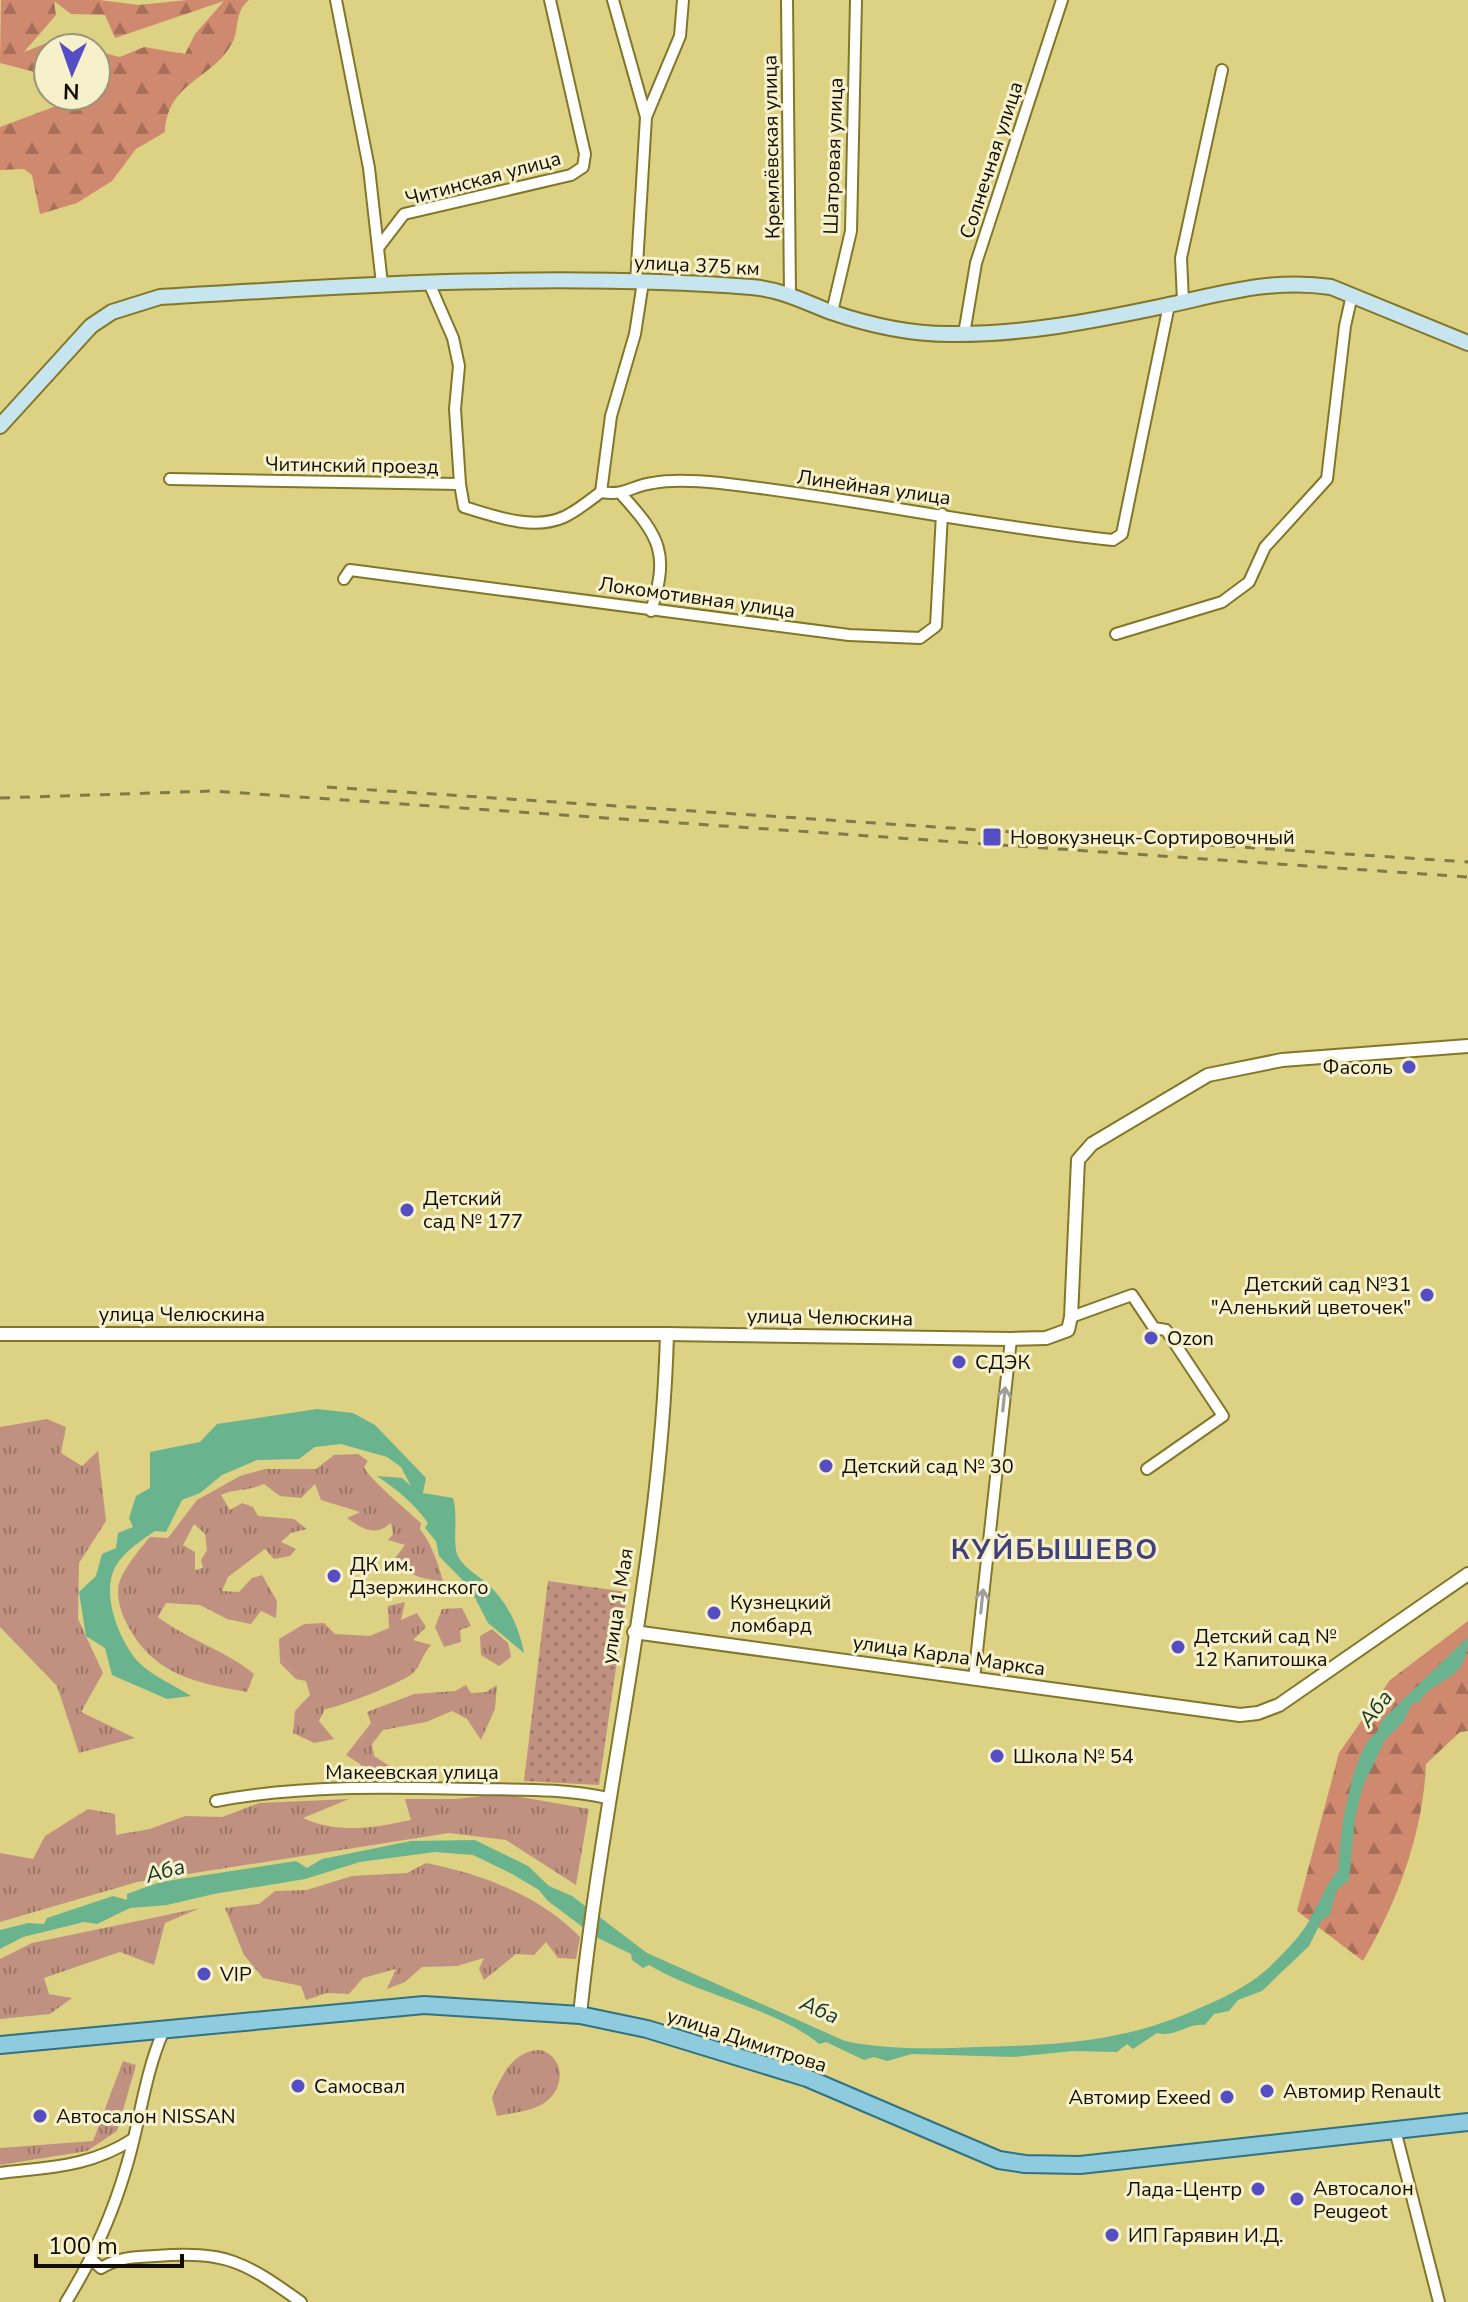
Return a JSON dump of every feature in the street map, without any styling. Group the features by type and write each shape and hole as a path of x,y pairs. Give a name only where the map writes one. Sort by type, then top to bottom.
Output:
{"main road":[{"name":"улица 375 км","path":"0,426 91,326 134,303 160,297 382,284 549,278 755,287 790,294 832,312 899,330 964,334 1050,327 1276,283 1331,287 1468,343"},
{"name":"улица Димитрова","path":"0,2045 424,2005 580,2015 647,2029 807,2078 973,2151 1025,2164 1080,2165 1468,2122"}],"street":[{"path":"336,0 369,168 382,284"},
{"name":"Читинская улица","path":"378,248 404,214 571,175 583,167 585,154 550,0"},
{"path":"601,492 611,416 635,334 646,117 613,0"},
{"path":"646,117 680,36 683,0"},
{"name":"Кремлёвская улица","path":"787,0 790,294"},
{"name":"Шатровая улица","path":"832,312 851,231 856,0"},
{"name":"Солнечная улица","path":"964,334 976,263 1062,0"},
{"path":"1176,303 1181,258 1222,70"},
{"path":"429,283 453,338 459,366 455,409 460,484"},
{"path":"1116,634 1222,602 1249,582 1265,547 1327,479 1345,326 1352,295"},
{"name":"Линейная улица","path":"601,492 622,495 653,483 717,483 942,514 1000,528 1113,540 1120,537 1176,303"},
{"name":"Читинский проезд","path":"170,479 460,484 464,507 497,517 538,523 564,517 601,492"},
{"path":"622,495 651,527 658,542 658,590 651,611"},
{"name":"Локомотивная улица","path":"344,579 350,570 484,590 615,603 651,611 849,635 920,638 936,626 942,514"},
{"path":"1147,1469 1223,1416 1166,1330 1154,1328 1132,1295 1071,1317 1078,1160 1092,1144 1192,1084 1241,1067 1468,1046"},
{"name":"улица Челюскина","path":"0,1334 667,1334 1011,1339 1062,1335 1068,1330 1071,1317"},
{"name":"улица 1 Мая","path":"580,2015 595,1882 634,1632 665,1403 667,1334"},
{"path":"974,1679 1011,1339"},
{"name":"улица Карла Маркса","path":"634,1632 1240,1715 1258,1713 1279,1705 1468,1574"},
{"name":"Макеевская улица","path":"216,1801 259,1793 416,1788 564,1790 607,1798"},
{"path":"66,2302 92,2260 116,2198 152,2059 163,2032"},
{"path":"1395,2130 1439,2302"},
{"path":"0,2173 78,2164 107,2156 133,2139"},
{"path":"92,2260 101,2268 116,2259 217,2254 260,2273 301,2302"}],"green space":[{"path":"1,0 99,0 139,5 187,0 249,0 241,9 234,39 226,52 174,101 165,132 136,149 112,181 77,203 40,214 32,175 24,169 0,170 0,127 40,112 112,112 112,55 120,57 144,47 185,54 195,34 224,1 115,38 105,15 71,14 54,1 56,15 41,32 32,32 32,43 24,52 32,49 32,71 0,63"},
{"path":"47,1419 66,1427 61,1453 82,1466 98,1451 106,1521 79,1563 78,1619 103,1673 81,1712 135,1738 79,1753 57,1686 0,1627 0,1427"},
{"path":"358,1454 368,1461 364,1467 367,1472 421,1523 420,1529 428,1540 443,1581 416,1576 400,1564 395,1558 405,1545 388,1540 393,1534 391,1523 380,1530 369,1530 358,1525 347,1518 360,1512 321,1500 315,1484 301,1498 280,1496 264,1484 231,1491 221,1495 230,1510 242,1503 253,1507 258,1516 294,1519 307,1529 291,1533 281,1542 296,1549 290,1556 274,1559 265,1549 228,1577 222,1591 239,1592 252,1578 262,1575 277,1601 276,1618 261,1611 251,1624 227,1619 200,1605 166,1603 158,1617 254,1674 247,1692 191,1679 147,1653 125,1620 118,1593 124,1572 150,1537 168,1538 197,1500 240,1476 265,1469 316,1469 334,1455","holes":["194,1524 205,1534 207,1550 201,1560 203,1568 195,1570 195,1552 183,1545"]},
{"path":"548,1581 627,1592 599,1785 524,1781"},
{"path":"405,1602 401,1620 417,1613 426,1627 413,1640 431,1645 414,1672 372,1694 325,1709 319,1721 334,1739 314,1743 293,1733 295,1711 310,1695 306,1681 296,1679 280,1663 279,1639 304,1624 324,1623 335,1634 370,1636 389,1628 388,1606"},
{"path":"462,1608 471,1626 460,1630 461,1642 444,1647 435,1627 442,1609"},
{"path":"1468,1621 1468,1731 1460,1732 1426,1764 1414,1841 1398,1890 1363,1961 1297,1911 1339,1753 1390,1680"},
{"path":"492,1629 508,1643 511,1657 499,1666 481,1655 480,1636"},
{"path":"466,1685 471,1693 486,1692 497,1685 495,1709 481,1740 467,1719 452,1711 426,1722 383,1730 372,1744 374,1756 391,1767 404,1781 369,1781 360,1764 346,1755 371,1723 367,1712 414,1694 455,1691"},
{"path":"504,1794 589,1809 576,1885 506,1840 449,1833 137,1882 0,1922 0,1853 33,1859 45,1836 88,1809 115,1814 116,1835 150,1829 185,1816 222,1817 259,1803 349,1799 303,1818 329,1826 356,1828 411,1820 405,1799 455,1799"},
{"path":"426,1863 489,1880 529,1898 580,1937 576,1959 558,1958 546,1942 534,1955 516,1954 484,1980 479,1969 484,1958 457,1966 422,1967 405,1982 387,1989 396,1969 363,1978 349,1994 327,1993 306,2000 301,1986 263,1978 244,1955 225,1908 259,1904 275,1891 307,1890 352,1876 407,1873"},
{"path":"200,1908 165,1923 154,1965 120,1952 44,1978 49,1994 72,1998 50,2014 0,2019 0,1959 32,1943"},
{"path":"541,2050 550,2054 559,2068 560,2076 554,2093 541,2105 497,2116 492,2098 510,2065 523,2054"},
{"path":"123,2061 136,2065 117,2131 87,2151 0,2165 0,2148 93,2141"}],"shaded area":[{"path":"317,1409 353,1413 375,1425 426,1478 423,1493 453,1498 459,1558 494,1590 506,1606 519,1633 524,1653 488,1623 470,1588 439,1556 436,1541 425,1528 428,1523 423,1516 405,1497 377,1476 402,1478 411,1486 401,1467 387,1457 341,1444 315,1447 299,1459 257,1460 222,1475 200,1493 182,1500 166,1532 155,1531 125,1554 117,1564 110,1586 113,1612 122,1636 139,1663 191,1696 167,1699 112,1675 105,1648 86,1636 79,1592 96,1576 102,1554 116,1548 118,1533 133,1527 129,1518 136,1496 150,1488 150,1452 200,1442 217,1424"},
{"path":"1468,1637 1467,1652 1457,1671 1426,1693 1419,1702 1412,1704 1403,1722 1385,1740 1363,1786 1355,1818 1349,1880 1336,1891 1330,1915 1322,1920 1309,1946 1262,1991 1238,2000 1229,2011 1214,2014 1205,2025 1170,2034 1157,2033 1133,2049 1127,2044 1117,2052 1073,2051 1014,2057 912,2054 887,2061 874,2057 864,2060 826,2042 819,2044 782,2021 649,1965 643,1968 632,1960 631,1954 596,1937 548,1901 539,1890 473,1855 435,1852 360,1862 305,1879 167,1905 130,1908 97,1924 84,1922 23,1937 0,1949 0,1930 28,1923 44,1924 47,1918 113,1896 127,1900 127,1894 160,1882 296,1861 307,1868 322,1859 411,1841 475,1840 528,1866 549,1886 572,1896 647,1953 845,2041 894,2047 945,2048 1065,2043 1120,2035 1174,2019 1235,1991 1265,1971 1292,1944 1339,1869 1348,1796 1368,1741 1377,1732 1382,1720"}],"railway":[{"path":"327,787 1468,862"},
{"path":"0,798 213,791 1468,877"}],"place":[{"name":"Новокузнецк-Сортировочный","path":"992,837"},
{"name":"Фасоль","path":"1409,1067"},
{"name":"Детский сад № 177","path":"407,1210"},
{"name":"Детский сад №31 \"Аленький цветочек\"","path":"1427,1295"},
{"name":"Ozon","path":"1151,1338"},
{"name":"СДЭК","path":"959,1362"},
{"name":"Детский сад № 30","path":"826,1466"},
{"name":"ДК им. Дзержинского","path":"334,1576"},
{"name":"Кузнецкий ломбард","path":"714,1613"},
{"name":"Детский сад № 12 Капитошка","path":"1178,1647"},
{"name":"Школа № 54","path":"997,1756"},
{"name":"VIP","path":"204,1974"},
{"name":"Самосвал","path":"298,2086"},
{"name":"Автомир Renault","path":"1267,2091"},
{"name":"Автомир Exeed","path":"1227,2097"},
{"name":"Автосалон NISSAN","path":"40,2116"},
{"name":"Лада-Центр","path":"1258,2189"},
{"name":"Автосалон Peugeot","path":"1297,2199"},
{"name":"ИП Гарявин И.Д.","path":"1112,2235"}],"district":[{"name":"КУЙБЫШЕВО","path":"1055,1549"}],"water label":[{"name":"Аба","path":"1375,1708"},
{"name":"Аба","path":"165,1870"},
{"name":"Аба","path":"820,2009"}]}
